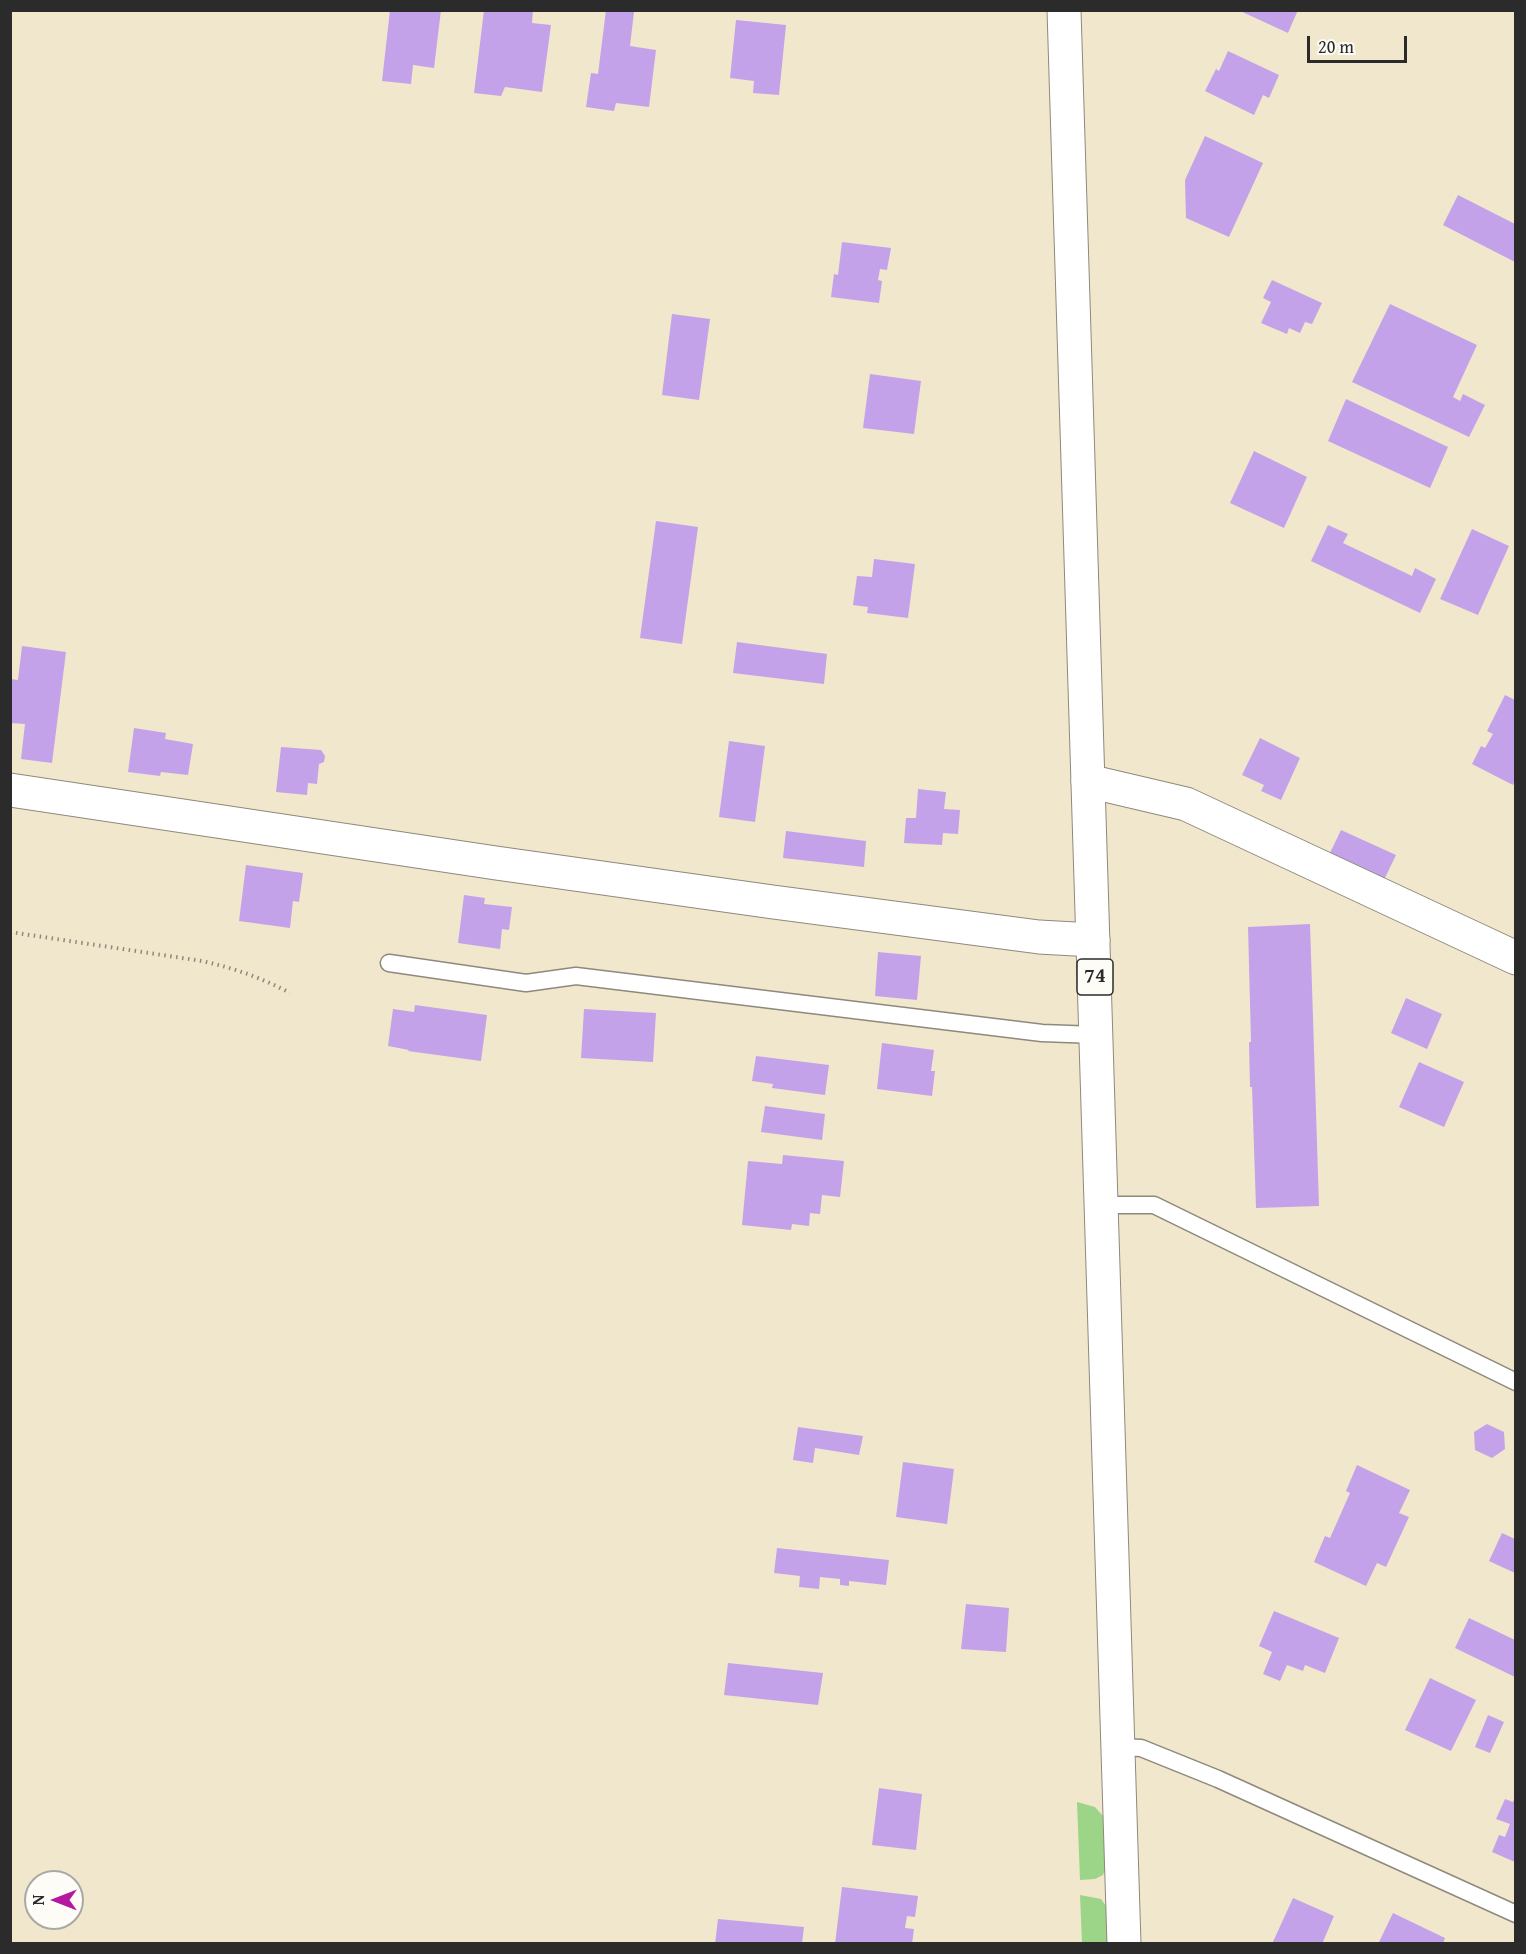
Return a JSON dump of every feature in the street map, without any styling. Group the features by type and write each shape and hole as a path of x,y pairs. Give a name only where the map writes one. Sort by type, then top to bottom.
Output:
{"main road":[{"name":"74","path":"1064,10 1124,1944"},
{"path":"1088,781 1186,804 1515,958"},
{"path":"10,790 773,902 1039,937 1094,940"}],"lane":[{"path":"389,963 526,983 576,976 1042,1033 1096,1035"},
{"path":"1101,1205 1154,1205 1515,1382"},
{"path":"1118,1747 1141,1749 1218,1779 1515,1914"}],"path":[{"path":"10,932 213,963 262,978 290,993"}],"green space":[{"path":"1077,1802 1095,1807 1103,1816 1105,1870 1103,1875 1095,1879 1080,1880"},
{"path":"1080,1895 1101,1899 1106,1906 1108,1943 1082,1943"}],"building":[{"path":"390,10 441,10 434,68 413,65 411,84 382,81"},
{"path":"484,10 533,10 532,23 551,25 542,92 505,87 501,96 474,93"},
{"path":"606,10 634,12 630,46 656,50 649,107 616,103 614,111 586,107 591,73 598,74"},
{"path":"1238,10 1298,10 1288,33"},
{"path":"736,20 786,25 779,95 753,93 754,81 730,78"},
{"path":"1228,51 1279,75 1269,98 1263,95 1254,115 1205,91 1216,69 1219,71"},
{"path":"1205,136 1263,163 1229,237 1186,218 1185,180"},
{"path":"1458,195 1515,224 1515,262 1443,225"},
{"path":"842,242 891,248 887,270 880,269 878,280 882,281 879,303 831,297 834,274 838,275"},
{"path":"1272,280 1322,303 1312,324 1305,322 1300,333 1289,328 1287,334 1261,323 1271,302 1263,298"},
{"path":"1390,304 1477,345 1453,397 1460,401 1463,394 1485,405 1469,437 1352,382"},
{"path":"672,314 710,319 699,400 662,395"},
{"path":"870,374 921,381 914,434 863,428"},
{"path":"1346,399 1448,447 1430,488 1328,441"},
{"path":"1254,451 1307,477 1284,528 1230,503"},
{"path":"656,521 698,527 682,644 640,638"},
{"path":"1328,525 1348,534 1343,543 1412,576 1415,568 1436,579 1420,613 1311,561"},
{"path":"1472,529 1509,546 1478,615 1440,599"},
{"path":"874,559 915,564 908,618 867,613 868,607 853,605 857,576 872,577"},
{"path":"737,642 827,654 824,684 733,673"},
{"path":"22,646 66,652 52,763 21,759 25,724 10,723 10,679 18,680"},
{"path":"1505,695 1515,700 1515,780 1513,785 1472,764 1481,746 1485,748 1493,734 1487,731"},
{"path":"134,728 166,733 165,739 193,744 188,775 161,772 160,776 128,772"},
{"path":"1260,738 1300,758 1281,800 1261,791 1264,785 1242,775"},
{"path":"729,741 765,746 755,822 719,817"},
{"path":"281,747 321,750 325,756 324,762 319,764 317,784 308,783 307,795 276,792"},
{"path":"918,789 946,792 944,809 960,810 958,834 943,833 942,845 904,843 906,818 916,818"},
{"path":"1341,830 1396,855 1383,882 1328,857"},
{"path":"786,831 866,841 864,867 783,858"},
{"path":"246,865 303,873 299,902 293,901 290,928 239,921"},
{"path":"464,895 485,898 484,904 512,907 509,930 502,929 500,949 458,943"},
{"path":"1310,924 1319,1206 1256,1208 1252,1087 1250,1087 1248,927"},
{"path":"878,952 921,956 917,1000 875,996"},
{"path":"1406,998 1442,1014 1427,1049 1391,1033"},
{"path":"415,1005 487,1015 481,1061 388,1046 393,1009 414,1012"},
{"path":"584,1009 656,1013 653,1062 581,1058"},
{"path":"882,1043 934,1050 931,1071 935,1071 932,1096 877,1089"},
{"path":"756,1056 829,1065 825,1095 772,1088 773,1084 752,1081"},
{"path":"1419,1062 1464,1082 1444,1127 1399,1107"},
{"path":"765,1106 825,1114 822,1140 761,1132"},
{"path":"783,1155 844,1161 840,1197 822,1195 820,1214 810,1213 809,1226 792,1224 791,1230 742,1225 748,1161 782,1164"},
{"path":"1487,1424 1504,1432 1505,1449 1492,1458 1475,1450 1474,1432"},
{"path":"798,1427 863,1436 859,1455 815,1448 813,1463 793,1460"},
{"path":"903,1462 954,1469 947,1524 896,1517"},
{"path":"1357,1465 1410,1490 1399,1513 1409,1517 1386,1567 1377,1563 1366,1586 1314,1562 1325,1536 1330,1538 1350,1493 1346,1491"},
{"path":"1502,1533 1515,1539 1515,1573 1489,1561"},
{"path":"777,1548 889,1560 886,1585 849,1581 849,1586 840,1585 840,1579 820,1577 819,1589 799,1587 800,1576 774,1573"},
{"path":"966,1604 1009,1608 1006,1652 961,1649"},
{"path":"1274,1611 1339,1638 1325,1673 1305,1665 1303,1671 1287,1665 1280,1681 1263,1674 1272,1652 1259,1646"},
{"path":"1469,1618 1515,1640 1515,1677 1455,1648"},
{"path":"728,1663 823,1673 818,1705 724,1695"},
{"path":"1430,1678 1476,1700 1451,1751 1405,1730"},
{"path":"1488,1715 1504,1722 1490,1753 1475,1747"},
{"path":"879,1788 922,1794 916,1850 872,1845"},
{"path":"1515,1796 1515,1862 1492,1852 1499,1835 1505,1837 1510,1824 1496,1819 1505,1799 1513,1802"},
{"path":"842,1887 918,1896 915,1917 907,1916 905,1928 914,1929 912,1944 835,1944"},
{"path":"1293,1898 1334,1916 1322,1944 1272,1944"},
{"path":"1393,1913 1445,1938 1443,1944 1383,1944 1379,1942"},
{"path":"718,1919 804,1927 802,1944 715,1944"}]}
